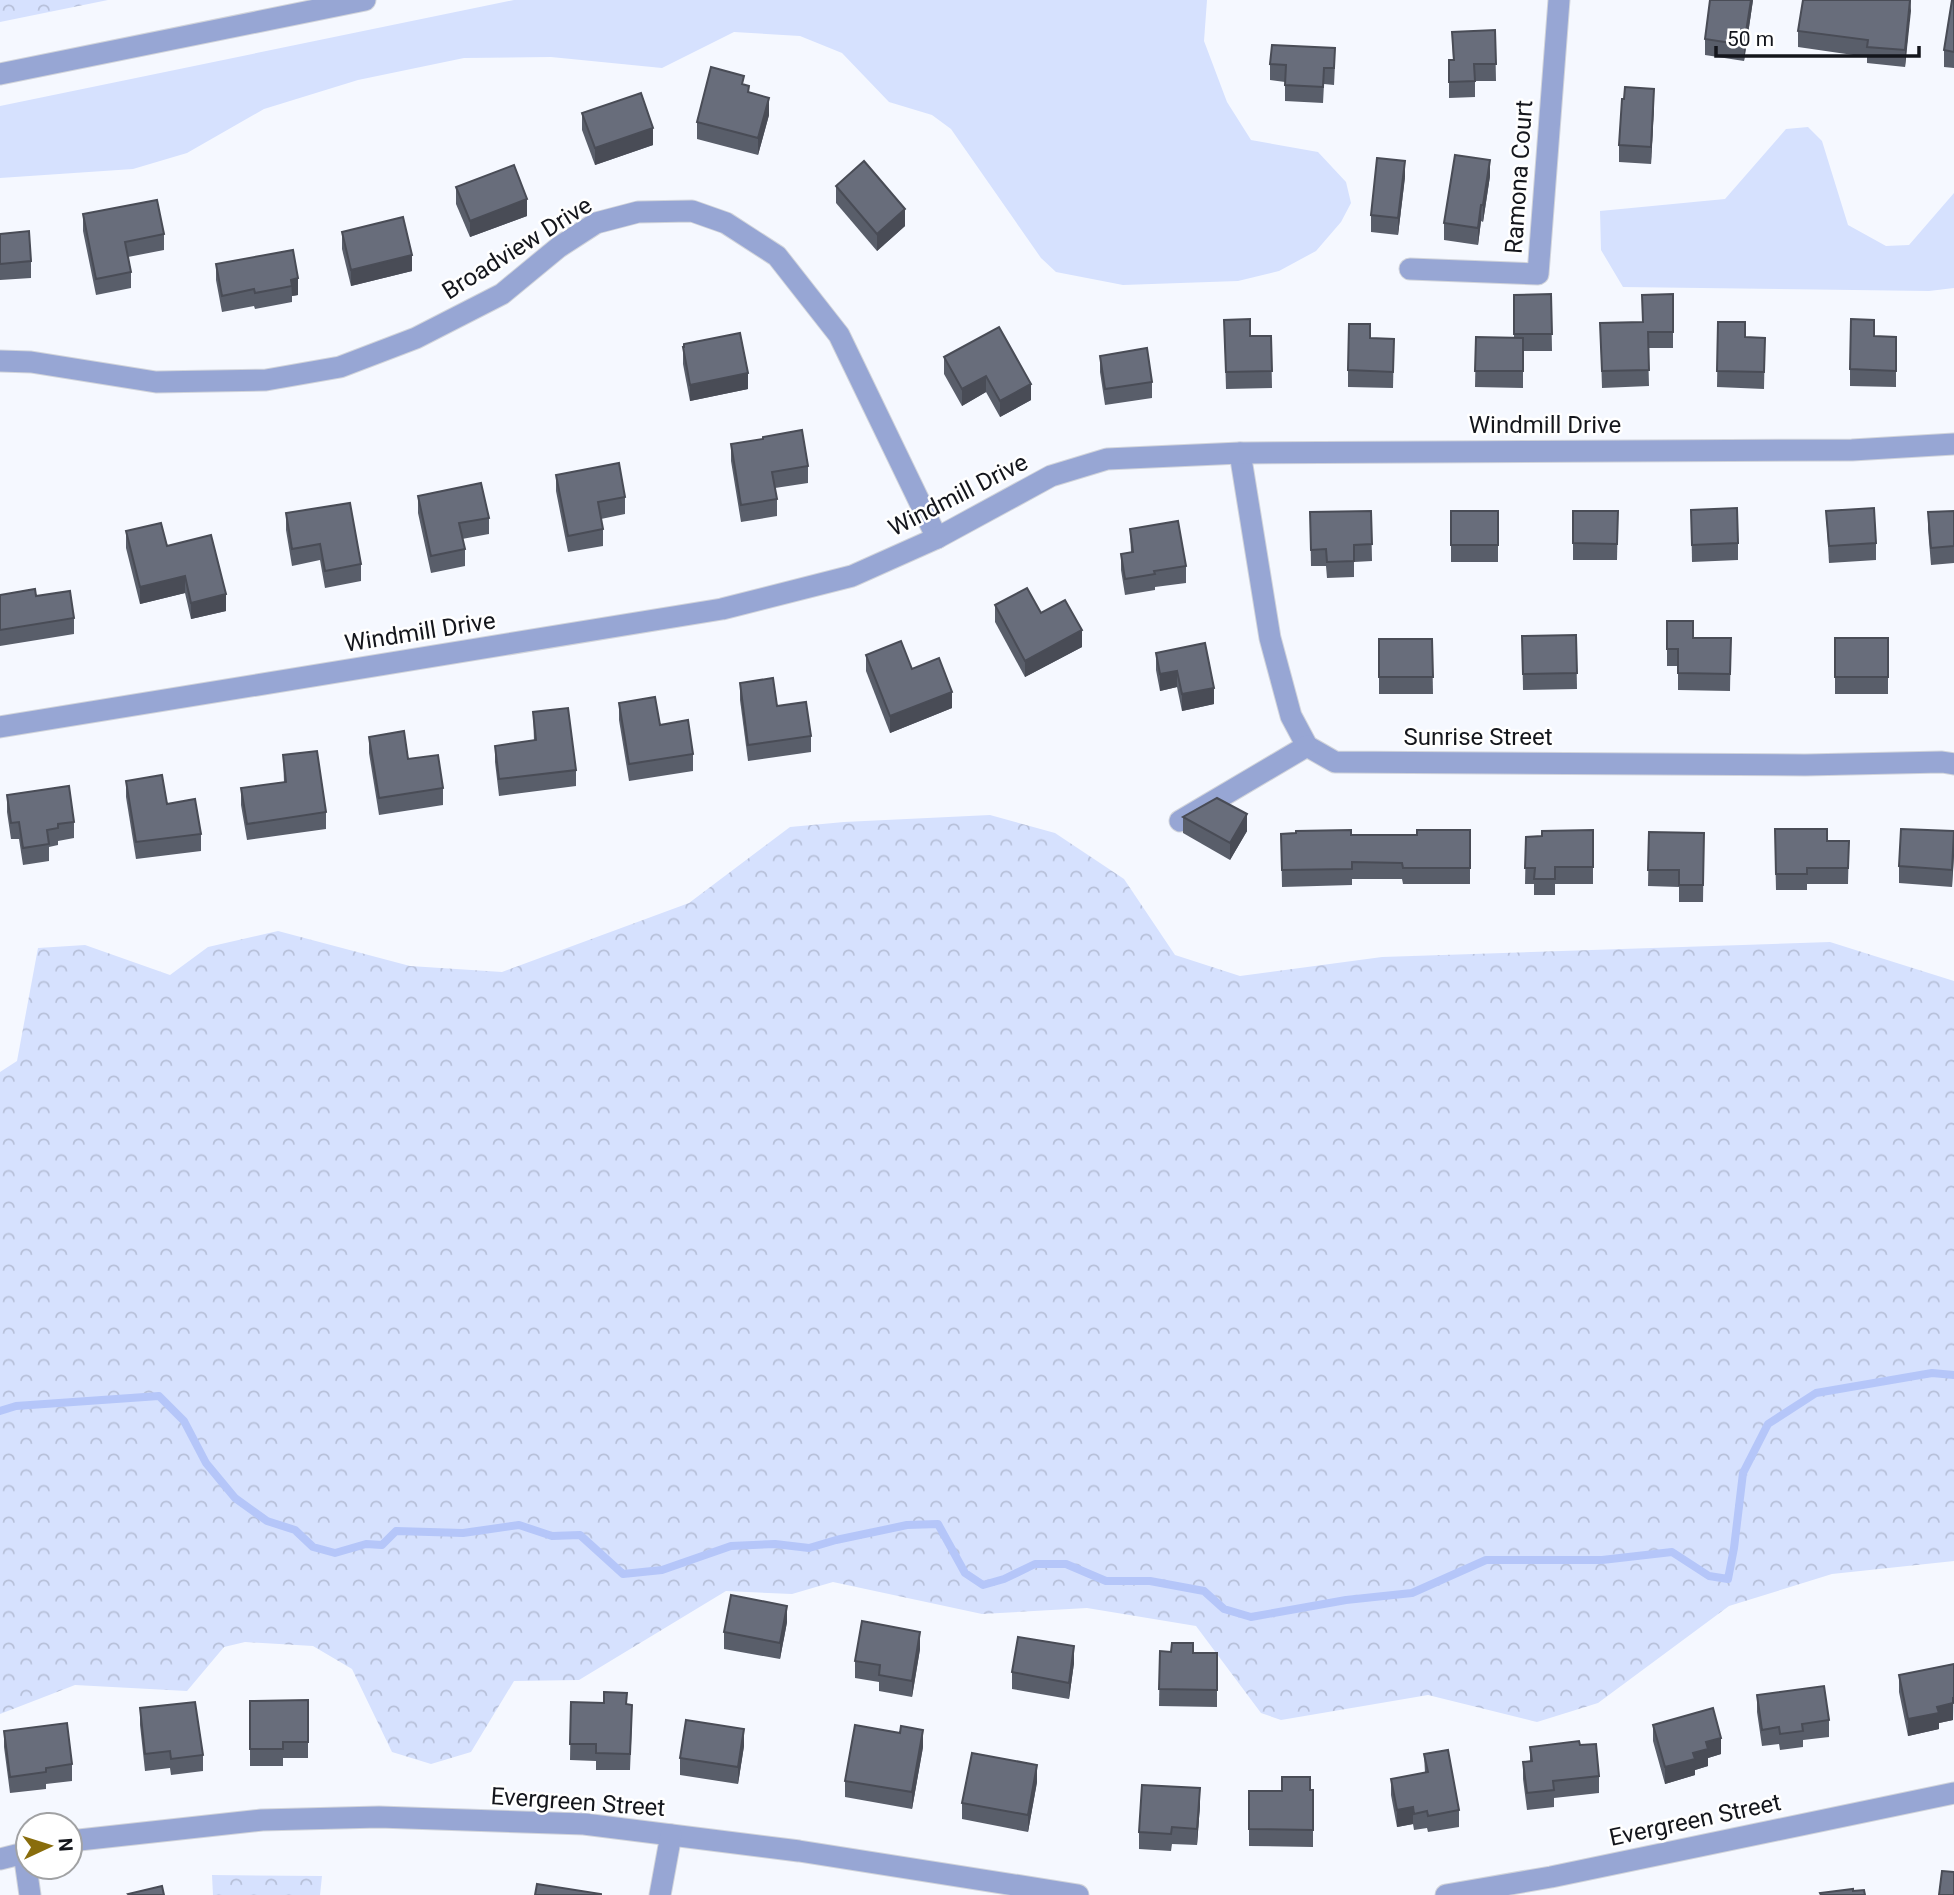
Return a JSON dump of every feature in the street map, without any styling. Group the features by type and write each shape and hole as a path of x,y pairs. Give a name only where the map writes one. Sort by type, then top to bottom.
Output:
{"street":[{"path":"0,74 365,0"},
{"name":"Ramona Court","path":"1410,270 1538,274 1559,0"},
{"name":"Broadview Drive","path":"0,361 31,362 156,383 266,380 340,367 416,338 502,294 559,247 596,223 638,212 692,211 726,223 776,256 839,335 937,538"},
{"name":"Windmill Drive","path":"0,727 722,609 852,576 937,538 1051,476 1107,459 1240,453 1852,450 1954,444"},
{"path":"1180,821 1307,746 1291,716 1270,638 1240,453"},
{"name":"Sunrise Street","path":"1307,746 1335,762 1954,764"},
{"name":"Evergreen Street","path":"1446,1895 1565,1874 1954,1793"},
{"name":"Evergreen Street","path":"84,1839 262,1820 379,1817 584,1824 799,1851 1078,1895"},
{"path":"660,1895 671,1835"}],"green space":[{"path":"0,0 108,0 0,22"},
{"path":"514,0 1207,0 1204,41 1227,102 1251,140 1318,152 1346,182 1351,203 1341,222 1316,251 1279,271 1238,281 1123,285 1056,272 1041,258 951,129 932,115 889,102 842,53 800,36 734,32 662,68 551,57 464,58 358,80 264,109 187,153 133,169 0,178 0,106"},
{"path":"1808,127 1822,141 1848,225 1886,246 1909,245 1954,193 1954,288 1929,291 1623,287 1601,250 1600,211 1725,199 1786,129"},
{"path":"990,815 1055,833 1124,879 1175,955 1240,976 1382,957 1830,942 1954,981 1954,1561 1832,1574 1729,1606 1598,1703 1537,1722 1428,1695 1281,1720 1261,1713 1196,1626 1087,1608 982,1614 833,1582 792,1594 726,1591 579,1680 514,1681 471,1752 431,1764 392,1752 352,1669 313,1646 245,1642 224,1647 187,1691 75,1685 0,1714 0,1072 17,1061 38,948 85,945 170,975 208,947 278,931 410,966 502,972 689,903 790,827"},
{"path":"212,1875 322,1876 320,1895 213,1895"}],"building":[{"path":"1710,0 1751,0 1744,45 1705,39"},
{"path":"1803,0 1910,0 1905,50 1867,47 1868,40 1798,31"},
{"path":"1954,0 1954,52 1944,50"},
{"path":"1495,30 1496,64 1474,64 1475,81 1449,82 1449,60 1454,60 1452,32"},
{"path":"1272,45 1335,48 1334,68 1324,68 1323,87 1285,85 1286,65 1270,64"},
{"path":"711,67 744,76 742,84 749,86 748,92 769,98 758,138 697,122"},
{"path":"1625,87 1654,89 1651,147 1619,145"},
{"path":"641,93 653,128 595,148 582,113"},
{"path":"1455,155 1490,160 1478,228 1444,223"},
{"path":"1377,158 1405,161 1398,218 1371,215"},
{"path":"864,161 905,209 877,234 836,186"},
{"path":"514,165 527,199 470,221 456,187"},
{"path":"157,200 164,234 125,242 131,272 96,279 83,214"},
{"path":"403,217 412,255 351,270 342,232"},
{"path":"29,231 31,261 0,264 0,234"},
{"path":"293,250 298,278 291,280 292,286 255,293 254,289 222,296 216,264"},
{"path":"1551,294 1552,334 1514,334 1514,295"},
{"path":"1673,294 1673,332 1648,332 1649,370 1602,371 1600,323 1643,322 1642,295"},
{"path":"1250,319 1250,336 1271,336 1272,371 1226,372 1224,320"},
{"path":"1851,319 1874,320 1874,336 1896,337 1896,371 1850,369"},
{"path":"1718,322 1745,322 1745,337 1765,338 1764,372 1717,371"},
{"path":"1349,324 1370,324 1370,338 1394,339 1393,372 1348,370"},
{"path":"999,327 1031,384 1000,401 986,376 962,389 944,357"},
{"path":"740,333 748,373 690,385 684,344"},
{"path":"1476,337 1523,338 1523,371 1475,371"},
{"path":"1147,348 1152,382 1105,389 1100,356"},
{"path":"802,430 808,466 772,472 777,499 741,505 731,444"},
{"path":"619,463 625,497 598,502 603,529 568,536 556,475"},
{"path":"481,483 489,518 459,523 465,549 431,556 418,496"},
{"path":"350,503 361,564 325,571 320,544 292,549 286,513"},
{"path":"1737,508 1738,543 1692,545 1691,510"},
{"path":"1874,508 1876,543 1829,546 1826,511"},
{"path":"1371,511 1372,544 1354,545 1354,561 1327,562 1326,549 1311,550 1310,512"},
{"path":"1451,511 1498,511 1498,545 1451,545"},
{"path":"1573,511 1618,511 1617,544 1573,543"},
{"path":"1954,511 1954,546 1931,548 1928,512"},
{"path":"1178,521 1186,566 1125,579 1121,554 1133,552 1130,529"},
{"path":"161,523 167,546 211,535 226,594 191,603 185,576 140,587 126,531"},
{"path":"1027,588 1041,613 1065,600 1082,630 1025,661 995,605"},
{"path":"35,589 36,596 70,591 74,618 0,630 0,595"},
{"path":"1667,621 1693,621 1693,638 1731,638 1730,674 1678,673 1678,649 1667,649"},
{"path":"1576,635 1577,673 1523,674 1522,636"},
{"path":"1835,638 1888,638 1888,677 1835,677"},
{"path":"1379,639 1432,639 1433,677 1379,677"},
{"path":"901,641 912,669 939,658 952,692 890,716 866,655"},
{"path":"1205,643 1214,688 1182,694 1177,671 1160,674 1156,653"},
{"path":"773,678 777,706 806,702 811,736 748,745 740,683"},
{"path":"655,697 660,725 688,720 693,754 629,764 619,703"},
{"path":"568,708 576,770 499,779 495,746 536,740 533,712"},
{"path":"404,731 408,759 438,755 443,788 379,798 369,737"},
{"path":"317,751 326,812 247,824 241,788 286,782 283,755"},
{"path":"162,775 167,804 195,799 201,834 136,842 126,781"},
{"path":"69,786 74,822 58,824 58,828 47,830 49,844 23,848 19,822 11,823 7,795"},
{"path":"1217,798 1247,814 1230,843 1183,817"},
{"path":"1775,829 1827,829 1827,841 1849,841 1848,868 1807,868 1807,874 1776,874"},
{"path":"1901,829 1954,831 1952,870 1899,866"},
{"path":"1351,830 1351,835 1417,835 1417,830 1470,830 1470,868 1403,868 1402,863 1352,862 1352,869 1282,870 1281,834 1296,831"},
{"path":"1593,830 1593,867 1555,867 1555,879 1534,879 1535,868 1525,868 1526,837 1542,836 1542,831"},
{"path":"1649,832 1704,833 1703,885 1679,885 1679,870 1648,870"},
{"path":"731,1595 787,1606 780,1643 724,1632"},
{"path":"862,1621 920,1632 912,1681 879,1675 880,1665 855,1661"},
{"path":"1018,1637 1074,1646 1069,1683 1012,1672"},
{"path":"1172,1643 1193,1643 1193,1653 1217,1653 1217,1690 1159,1689 1160,1651 1171,1652"},
{"path":"1954,1664 1953,1703 1937,1707 1939,1713 1908,1719 1899,1675"},
{"path":"1824,1686 1829,1720 1802,1724 1803,1731 1780,1734 1779,1727 1762,1730 1757,1695"},
{"path":"604,1692 627,1693 626,1704 632,1705 630,1754 596,1753 596,1744 570,1744 571,1702 604,1703"},
{"path":"308,1700 308,1742 283,1742 283,1749 250,1749 250,1701"},
{"path":"195,1702 203,1755 171,1759 170,1751 145,1754 140,1708"},
{"path":"1713,1708 1721,1738 1706,1742 1708,1749 1693,1753 1695,1759 1665,1767 1653,1725"},
{"path":"686,1720 744,1729 738,1767 680,1758"},
{"path":"67,1723 72,1764 46,1768 46,1772 10,1777 4,1731"},
{"path":"855,1725 900,1733 901,1726 923,1730 912,1792 845,1781"},
{"path":"1579,1741 1580,1745 1596,1744 1599,1776 1553,1781 1554,1790 1527,1793 1523,1762 1532,1761 1530,1747"},
{"path":"1448,1750 1459,1810 1428,1816 1427,1811 1414,1814 1413,1807 1397,1810 1391,1779 1428,1772 1424,1754"},
{"path":"972,1753 1037,1765 1028,1815 962,1803"},
{"path":"1282,1777 1310,1777 1310,1790 1313,1790 1313,1830 1249,1829 1249,1791 1282,1791"},
{"path":"1142,1785 1200,1788 1197,1829 1172,1827 1171,1834 1139,1832"},
{"path":"1942,1871 1954,1872 1954,1895 1939,1895"},
{"path":"537,1884 601,1894 601,1895 535,1895"},
{"path":"162,1886 164,1895 128,1894"},
{"path":"1864,1890 1865,1895 1820,1893"}],"waterway":[{"path":"0,1411 16,1406 159,1396 184,1421 206,1463 235,1498 267,1521 295,1530 313,1547 335,1553 366,1544 382,1545 396,1531 463,1533 519,1525 552,1536 580,1535 623,1574 662,1570 731,1546 775,1544 809,1548 907,1525 938,1524 965,1573 983,1585 1004,1579 1035,1564 1066,1564 1106,1581 1150,1581 1204,1591 1224,1609 1251,1617 1346,1600 1412,1593 1486,1560 1602,1560 1672,1552 1709,1576 1728,1579 1743,1473 1768,1424 1816,1393 1932,1373 1954,1375"}]}
